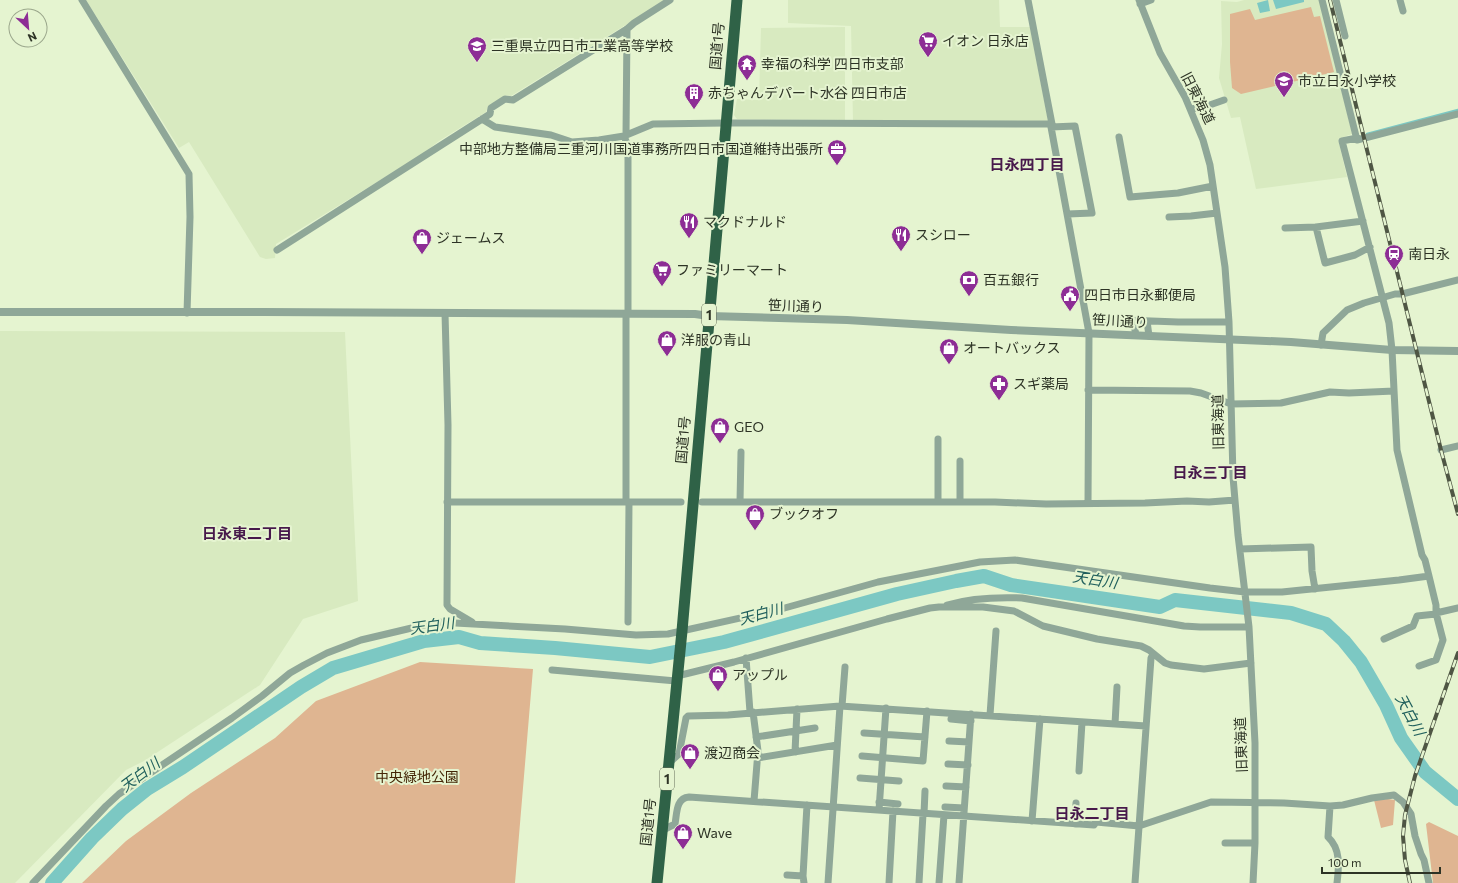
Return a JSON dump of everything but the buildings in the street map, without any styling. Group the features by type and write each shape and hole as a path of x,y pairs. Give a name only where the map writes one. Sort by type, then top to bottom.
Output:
{"highway":[{"name":"国道1号","path":"657,883 676,678 682,631 737,0"}],"street":[{"path":"82,0 188,174 190,217 187,313"},
{"path":"277,250 490,114 491,108 505,100 513,100 627,29 670,0"},
{"path":"1028,0 1090,333 1088,390 1088,503"},
{"path":"1139,2 1151,0"},
{"path":"1322,0 1356,138"},
{"path":"1336,0 1345,36"},
{"path":"1400,0 1403,11"},
{"name":"旧東海道","path":"1139,2 1163,59 1191,109 1204,140 1213,186 1225,267 1230,340 1233,477 1249,626 1255,743 1254,883"},
{"path":"627,29 625,135 628,146 628,622"},
{"path":"1191,109 1204,107 1224,100"},
{"path":"1419,666 1436,660 1443,640 1436,614 1436,605 1429,576 1425,560 1422,555 1397,450 1392,350 1389,323 1342,141 1356,138 1357,140 1458,114"},
{"path":"482,119 495,127 551,135 572,142 599,140 625,135 653,124 726,123 1075,126 1092,213 1068,214"},
{"path":"1119,137 1130,197 1178,193 1213,186"},
{"path":"1169,217 1217,213"},
{"path":"1285,228 1316,227 1363,221"},
{"path":"1316,227 1325,263 1356,255 1370,248"},
{"path":"1321,345 1323,333 1347,310 1356,305 1395,294 1402,294 1458,280"},
{"name":"笹川通り","path":"0,312 695,314 709,316 847,320 1136,336 1291,342 1392,350 1458,351"},
{"path":"445,313 448,425 447,605 450,609 474,623"},
{"path":"1098,319 1229,322"},
{"path":"1133,320 1136,336"},
{"path":"1146,321 1148,336"},
{"path":"1088,390 1190,391 1201,393 1231,404 1281,403 1330,392 1349,393 1394,390"},
{"path":"938,439 938,502"},
{"path":"1441,450 1458,446"},
{"path":"740,502 741,452"},
{"path":"960,461 960,502"},
{"path":"702,502 1146,503 1235,500"},
{"path":"447,502 681,502"},
{"path":"1240,549 1311,547 1314,589"},
{"path":"33,883 122,791 232,718 294,671 327,653 370,637 437,622 474,623 636,635 668,634 781,609 878,582 980,562 1015,560 1245,594 1314,589 1429,576"},
{"path":"552,670 676,678 930,608 999,597 1022,598 1184,626 1249,626"},
{"path":"939,607 983,607 1006,609 1014,611 1042,626 1097,639 1141,646 1166,663 1188,667 1204,669 1251,663"},
{"path":"1384,639 1413,626 1417,616 1436,614 1458,608"},
{"path":"990,715 996,631"},
{"path":"1135,883 1151,658 1153,654"},
{"path":"746,658 751,712 758,751 754,802"},
{"path":"828,883 845,667"},
{"path":"1115,724 1117,686"},
{"path":"669,763 679,754 686,718 688,716 728,715 798,708 841,706 927,711 971,717"},
{"path":"795,752 798,708"},
{"path":"879,810 886,708"},
{"path":"862,756 923,761 927,711"},
{"path":"951,719 990,715 1146,726"},
{"path":"959,883 971,717"},
{"path":"1032,821 1040,719"},
{"path":"1079,771 1082,722"},
{"path":"756,737 815,728"},
{"path":"864,733 925,737"},
{"path":"949,740 969,742"},
{"path":"757,758 838,745"},
{"path":"948,764 968,765"},
{"path":"860,778 899,781"},
{"path":"946,786 966,787"},
{"path":"919,883 925,791"},
{"path":"944,811 964,816 1075,824 1094,825 1096,822 1139,826 1211,802 1255,802 1330,806 1343,805 1389,795 1397,796 1411,814 1415,836 1424,860 1429,883"},
{"path":"663,830 676,824 678,804 683,797 924,814 964,808"},
{"path":"879,802 898,804"},
{"path":"1075,824 1076,803"},
{"path":"787,874 803,879 807,805"},
{"path":"1330,806 1328,837 1337,850 1337,883"},
{"path":"889,883 893,811"},
{"path":"939,883 944,811"},
{"path":"1225,843 1255,843"}],"shaded area":[{"path":"86,0 666,0 511,96 506,95 488,106 486,112 439,141 421,155 276,244 275,258 266,259 260,257 189,142 179,148"},
{"path":"788,0 999,0 1000,27 1030,27 1048,121 853,121 851,26 788,23"},
{"name":"市立日永小学校","path":"1244,0 1320,0 1352,134 1338,139 1347,177 1256,189 1240,117 1231,118 1219,78 1222,44 1221,1 1237,2"},
{"path":"845,27 845,120 737,119 734,115 737,99 759,100 761,28"},
{"path":"0,331 345,332 358,601 303,619 260,685 144,761 126,770 15,883 0,883"}],"green space":[{"path":"1311,7 1314,17 1320,16 1334,72 1241,94 1232,88 1230,62 1230,14 1250,9 1255,20"},
{"name":"中央緑地公園","path":"420,662 533,669 515,883 82,883 126,841 191,793 275,738 316,701"},
{"path":"1374,800 1395,800 1393,825 1381,828"},
{"path":"1429,822 1458,836 1458,883 1433,883 1426,824"}],"water":[{"path":"1268,0 1270,11 1260,13 1257,3"},
{"path":"1273,0 1304,0 1304,2 1276,9"}],"waterway":[{"path":"1367,134 1458,110"},
{"name":"天白川","path":"52,883 92,838 122,809 147,789 183,767 301,687 333,668 424,641 459,637 480,643 650,657 724,642 897,594 984,576 1011,585 1160,607 1175,600 1291,613 1326,624 1344,641 1361,662 1386,705 1401,738 1425,772 1458,799"}],"railway":[{"path":"1330,0 1458,514"},
{"path":"1410,883 1405,860 1403,836 1405,815 1415,776 1458,653"}],"place":[{"name":"イオン 日永店","path":"928,58"},
{"name":"三重県立四日市工業高等学校","path":"477,63"},
{"name":"幸福の科学 四日市支部","path":"747,81"},
{"name":"市立日永小学校","path":"1284,98"},
{"name":"赤ちゃんデパート水谷 四日市店","path":"694,110"},
{"name":"中部地方整備局三重河川国道事務所四日市国道維持出張所","path":"837,166"},
{"name":"マクドナルド","path":"689,239"},
{"name":"スシロー","path":"901,252"},
{"name":"ジェームス","path":"422,255"},
{"name":"南日永","path":"1394,271"},
{"name":"ファミリーマート","path":"662,287"},
{"name":"百五銀行","path":"969,297"},
{"name":"四日市日永郵便局","path":"1070,312"},
{"name":"洋服の青山","path":"667,357"},
{"name":"オートバックス","path":"949,365"},
{"name":"スギ薬局","path":"999,401"},
{"name":"GEO","path":"720,444"},
{"name":"ブックオフ","path":"755,531"},
{"name":"アップル","path":"718,692"},
{"name":"渡辺商会","path":"690,770"},
{"name":"Wave","path":"683,850"}],"district":[{"name":"日永四丁目","path":"1027,165"},
{"name":"日永三丁目","path":"1210,473"},
{"name":"日永東二丁目","path":"247,534"},
{"name":"日永二丁目","path":"1092,814"}]}
